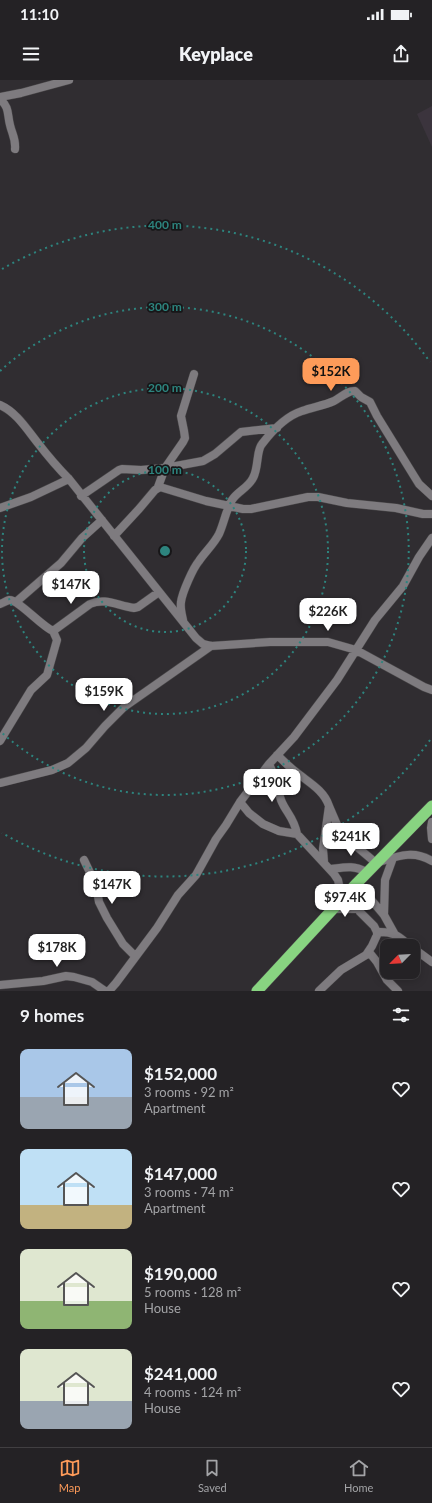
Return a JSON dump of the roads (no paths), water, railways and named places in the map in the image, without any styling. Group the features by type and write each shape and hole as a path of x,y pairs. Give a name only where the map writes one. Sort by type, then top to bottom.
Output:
{"highway":[{"path":"258,991 367,872 432,806"}],"street":[{"path":"15,149 15,138 10,126 9,114 0,98 69,80"},
{"path":"114,536 140,509 158,487 165,468 184,442 184,431 181,416 194,374"},
{"path":"183,621 180,603 194,566 213,544 219,534 229,506 234,497 246,488 253,478 258,465 260,448 277,428 294,414 323,406 350,391 355,391 370,402 419,484 432,496"},
{"path":"0,405 9,409 18,418 196,638 203,644 211,646 270,642 318,642 338,644 356,650 424,688 432,690"},
{"path":"81,496 112,474 122,469 141,470 165,468 203,461 208,459 241,432 277,428"},
{"path":"0,508 31,497 69,480"},
{"path":"158,487 166,488 206,501 251,509 308,497 318,497 347,503 396,508 423,514 432,514"},
{"path":"16,602 61,563 82,538 102,520"},
{"path":"109,991 157,928 178,895 196,875 240,802 276,755 294,737 337,680 375,620 403,586 419,557 432,538"},
{"path":"53,631 90,604 97,601 134,608 138,607 159,592"},
{"path":"0,604 9,600 16,602 46,628 53,631 57,640 46,675 31,690 0,741"},
{"path":"0,783 52,770 68,763 86,748 124,707 211,646"},
{"path":"276,755 296,773 313,784 326,798 338,827 344,836 376,863 400,856 416,854 430,859"},
{"path":"269,764 275,777 282,802 294,822 297,834 331,869 346,895 378,932"},
{"path":"240,802 249,813 263,824 279,830 297,834"},
{"path":"324,862 324,836 329,806"},
{"path":"432,822 430,833 432,839"},
{"path":"324,836 338,827"},
{"path":"384,915 384,880 393,858"},
{"path":"84,860 96,885 99,902 107,918 123,944 135,956"},
{"path":"331,869 354,867 367,872"},
{"path":"357,883 384,915 394,933 401,939"},
{"path":"333,909 358,909"},
{"path":"378,932 394,933"},
{"path":"319,991 341,970 356,962 369,952 378,932"},
{"path":"369,952 377,962 387,980 398,991"},
{"path":"420,953 432,962"},
{"path":"0,984 43,981 66,976 92,982 105,991"}]}
